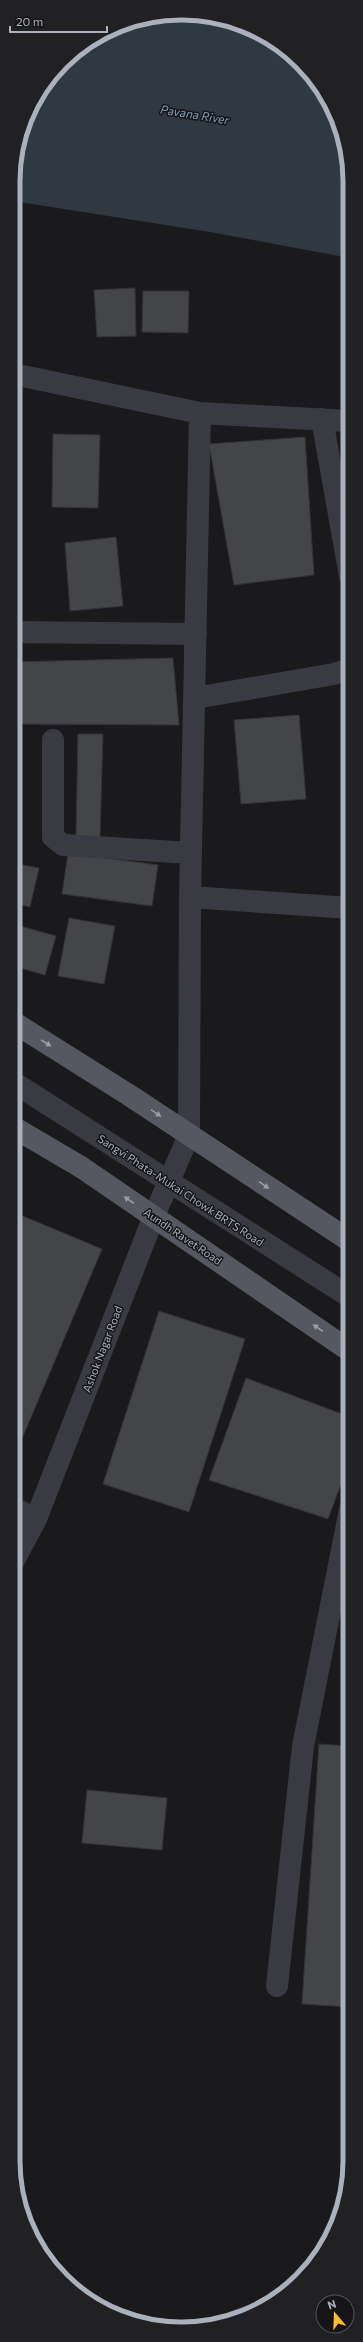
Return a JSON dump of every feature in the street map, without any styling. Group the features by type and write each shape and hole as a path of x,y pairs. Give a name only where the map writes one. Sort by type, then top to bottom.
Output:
{"main road":[{"path":"20,1026 129,1094 343,1236"},
{"name":"Aundh Ravet Road","path":"20,1131 81,1167 343,1346"}],"street":[{"path":"20,375 200,413 343,420"},
{"path":"189,1135 190,897 200,413"},
{"path":"322,419 343,536"},
{"path":"20,632 196,634"},
{"path":"195,698 343,671"},
{"path":"53,740 53,837 63,845 191,853"},
{"path":"190,897 343,908"},
{"name":"Sangvi Phata-Mukai Chowk BRTS Road","path":"20,1086 343,1293"},
{"name":"Ashok Nagar Road","path":"20,1549 36,1519 154,1216 189,1135"},
{"path":"20,1511 36,1519"},
{"path":"277,1986 303,1746 343,1545"}],"water":[{"name":"Pavana River","path":"171,20 203,21 243,32 271,47 296,67 310,83 331,120 342,160 343,257 210,232 20,202 21,160 32,120 53,83 67,67 83,53 120,32 150,23"}],"building":[{"path":"135,288 136,336 97,337 94,290"},
{"path":"143,291 189,291 188,333 142,332"},
{"path":"53,434 100,435 98,508 52,507"},
{"path":"305,437 314,575 234,585 209,444"},
{"path":"116,537 123,606 70,611 65,543"},
{"path":"173,658 179,725 20,724 20,662"},
{"path":"299,715 306,799 241,804 234,720"},
{"path":"78,734 103,734 100,837 76,836"},
{"path":"68,853 158,865 152,906 62,894"},
{"path":"20,864 39,868 30,907 20,905"},
{"path":"69,918 115,926 104,984 58,976"},
{"path":"20,926 56,936 45,975 20,968"},
{"path":"20,1215 102,1249 20,1443"},
{"path":"159,1311 245,1339 189,1512 103,1484"},
{"path":"246,1378 343,1414 343,1479 328,1519 209,1480"},
{"path":"319,1744 343,1746 343,2007 302,2004"},
{"path":"87,1790 167,1798 162,1850 82,1843"}]}
